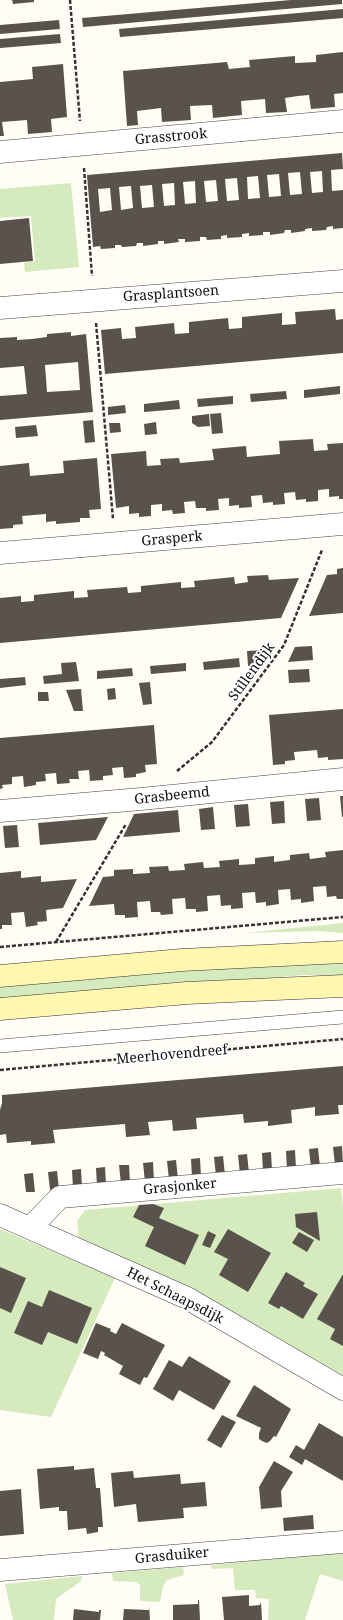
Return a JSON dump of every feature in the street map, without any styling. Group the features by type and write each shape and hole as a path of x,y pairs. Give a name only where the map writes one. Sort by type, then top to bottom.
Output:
{"main road":[{"path":"0,976 182,960 343,952"},
{"path":"0,1009 187,993 343,986"}],"street":[{"name":"Grasstrook","path":"0,152 343,121"},
{"name":"Grasplantsoen","path":"0,308 343,281"},
{"name":"Grasperk","path":"0,553 338,525"},
{"name":"Grasbeemd","path":"0,811 343,779"},
{"name":"Grasjonker","path":"30,1228 60,1197 343,1173"},
{"name":"Het Schaapsdijk","path":"0,1215 187,1298 343,1389"},
{"name":"Grasduiker","path":"0,1570 343,1542"}],"lane":[{"name":"Meerhovendreef","path":"0,1046 343,1017"}],"path":[{"path":"70,0 115,544"},
{"name":"Stillendijk","path":"172,775 212,742 284,645 338,525"},
{"path":"56,942 140,799"},
{"path":"0,947 343,917"},
{"name":"Meerhovendreef","path":"0,1070 343,1039"}],"green space":[{"path":"71,183 79,267 25,272 24,263 35,261 31,216 0,218 0,189"},
{"path":"343,923 343,933 320,931 244,933"},
{"path":"343,958 343,975 304,975 0,1001 0,983"},
{"path":"341,1188 343,1207 343,1376 195,1290 79,1239 77,1221 85,1210"},
{"path":"0,1229 115,1278 51,1417 0,1410"},
{"path":"343,1552 343,1581 320,1574 305,1620 268,1620 269,1599 256,1598 255,1590 235,1590 233,1568 212,1569 211,1565"},
{"path":"183,1567 184,1575 167,1580 163,1587 160,1602 140,1601 140,1585 136,1582 113,1581 112,1573"},
{"path":"82,1576 81,1581 56,1599 54,1620 13,1620 5,1584"}],"building":[{"path":"12,0 34,0 34,2 13,4"},
{"path":"291,0 342,0 342,4 83,27 82,18"},
{"path":"343,9 343,18 120,37 119,29"},
{"path":"59,20 60,29 0,34 0,25"},
{"path":"60,34 61,43 0,48 0,39"},
{"path":"343,52 343,93 334,94 335,107 311,109 309,95 285,98 287,112 266,113 265,99 241,101 242,115 213,118 212,105 190,106 191,120 162,122 161,108 137,111 138,125 127,126 123,71 227,62 229,69 250,67 249,60 295,56 295,63 316,62 316,55"},
{"path":"63,64 67,117 51,119 52,132 28,134 27,120 2,122 4,136 0,136 0,82 33,79 32,67"},
{"path":"342,153 343,169 331,170 332,191 343,190 343,228 333,229 333,226 327,227 326,230 312,231 312,228 305,229 305,231 291,233 291,230 285,230 284,233 270,235 270,232 263,232 263,235 249,236 249,233 242,234 242,237 227,238 227,235 221,236 221,239 207,240 206,237 200,237 200,241 185,242 185,239 178,239 179,242 164,244 164,241 158,241 158,244 143,246 143,243 137,243 136,246 122,247 121,245 115,245 115,248 101,249 100,246 93,247 87,175","holes":["322,171 323,192 312,193 310,172","300,172 302,194 290,195 288,173","279,174 281,196 269,197 267,175","258,176 260,198 248,199 247,177","237,178 239,200 227,201 225,179","216,180 218,201 206,202 204,181","195,181 196,203 185,204 183,182","174,183 175,205 164,206 162,184","152,185 154,207 142,208 140,186","131,186 133,208 121,210 119,187","110,188 112,210 100,212 98,189"]},
{"path":"29,218 33,261 0,264 0,221"},
{"path":"335,309 336,320 343,319 343,353 105,374 101,330 121,328 122,339 136,338 135,327 174,323 175,334 189,333 189,322 228,318 229,329 242,328 242,317 282,313 282,325 296,324 295,312"},
{"path":"71,332 71,336 86,334 93,412 0,420 0,396 27,394 24,366 0,368 0,338 17,337 17,340 32,339 47,337 47,334","holes":["78,362 80,390 47,392 45,365"]},
{"path":"340,386 340,394 304,398 304,390"},
{"path":"286,391 287,399 251,402 250,394"},
{"path":"233,396 233,404 198,407 197,399"},
{"path":"179,400 180,409 144,412 144,404"},
{"path":"125,405 126,413 108,415 108,407"},
{"path":"221,413 223,433 212,434 210,414"},
{"path":"209,414 210,426 198,427 192,423 192,416"},
{"path":"93,420 95,442 85,443 83,421"},
{"path":"156,422 157,434 145,435 144,424"},
{"path":"109,423 120,423 121,432 110,433"},
{"path":"36,425 38,436 16,438 15,427"},
{"path":"313,439 314,451 328,450 327,444 343,443 343,499 339,499 339,496 329,497 329,489 318,490 318,501 306,502 306,499 296,500 295,492 284,493 285,504 273,505 273,502 263,503 262,495 251,496 252,507 239,508 239,505 229,506 229,498 218,499 219,510 206,511 206,508 196,508 195,501 184,502 185,513 173,514 172,510 162,511 162,504 151,505 151,516 139,517 139,513 129,514 129,506 116,508 111,454 146,451 147,466 161,465 160,459 179,458 180,463 214,460 212,449 246,446 247,457 280,454 279,441"},
{"path":"97,458 101,509 89,510 90,518 80,518 80,522 56,524 56,521 46,522 46,514 22,516 23,524 13,525 13,528 0,529 0,466 29,463 30,476 64,473 63,461"},
{"path":"343,568 343,613 309,616 327,575 337,574 337,569"},
{"path":"268,575 269,580 299,578 281,618 0,643 0,598 21,596 21,602 34,601 34,595 74,591 74,598 88,597 87,590 127,587 128,593 141,592 141,586 181,582 181,588 195,587 194,581 234,577 235,584 248,582 247,576"},
{"path":"312,646 313,660 288,662 295,647"},
{"path":"266,650 260,665 248,666 247,651"},
{"path":"239,658 240,667 204,670 203,662"},
{"path":"76,662 79,681 44,684 43,676 62,674 61,663"},
{"path":"186,663 186,671 151,674 150,666"},
{"path":"132,668 133,676 97,679 97,671"},
{"path":"309,669 310,682 289,683 288,670"},
{"path":"25,677 26,685 0,688 0,679"},
{"path":"150,682 152,704 143,705 139,683"},
{"path":"115,688 116,699 108,700 107,689"},
{"path":"81,689 83,711 74,711 66,690"},
{"path":"38,692 48,692 49,701 38,701"},
{"path":"343,709 343,759 328,760 328,757 318,758 317,750 294,752 295,760 285,761 285,764 273,765 269,715"},
{"path":"154,725 157,764 145,765 146,772 136,774 136,777 124,778 123,767 112,768 113,775 103,776 103,780 90,781 89,770 78,771 79,779 69,779 70,783 57,784 56,773 45,774 46,781 36,782 36,785 24,787 23,776 12,777 12,784 2,785 3,788 0,789 0,738"},
{"path":"340,796 343,796 343,817 342,817"},
{"path":"319,798 321,820 307,821 305,799"},
{"path":"284,801 285,823 272,824 270,802"},
{"path":"248,804 250,826 236,827 234,805"},
{"path":"213,807 215,829 201,830 199,809"},
{"path":"178,810 180,832 123,837 134,814"},
{"path":"108,817 96,840 40,845 38,823"},
{"path":"17,825 19,847 5,848 3,826"},
{"path":"343,850 343,899 337,899 336,896 327,897 326,886 313,887 314,901 301,903 301,899 291,900 290,889 278,890 279,904 266,906 266,902 256,903 255,892 242,893 243,908 231,909 231,905 221,906 220,895 207,896 208,911 196,912 196,909 186,909 185,898 172,899 173,914 161,915 160,912 151,912 150,901 137,902 138,917 125,918 125,915 115,915 114,904 89,906 103,877 114,876 114,870 133,869 133,874 150,873 149,867 168,866 169,871 185,870 184,864 203,862 204,868 220,867 219,861 239,859 239,865 255,864 255,858 274,856 274,862 290,860 290,855 309,853 310,859 326,857 325,852"},
{"path":"21,871 21,878 41,876 41,882 77,879 63,908 46,910 47,921 37,922 38,925 26,927 24,912 11,913 12,925 2,925 2,929 0,929 0,873"},
{"path":"343,1066 343,1105 338,1105 339,1114 315,1116 315,1107 291,1110 292,1123 268,1126 268,1121 244,1123 243,1114 196,1118 197,1129 173,1131 172,1120 148,1122 150,1135 126,1137 125,1124 53,1130 55,1143 31,1145 31,1141 7,1143 6,1134 0,1135 0,1110 2,1095"},
{"path":"342,1146 343,1165 335,1165 333,1147"},
{"path":"318,1148 320,1167 311,1168 309,1149"},
{"path":"295,1150 296,1169 287,1170 286,1151"},
{"path":"271,1152 272,1171 263,1172 262,1153"},
{"path":"247,1154 249,1173 240,1174 238,1155"},
{"path":"223,1156 225,1175 216,1176 214,1157"},
{"path":"200,1158 201,1177 192,1178 191,1159"},
{"path":"176,1160 178,1179 169,1180 167,1161"},
{"path":"153,1162 154,1181 145,1182 143,1163"},
{"path":"119,1165 129,1165 130,1183 121,1184"},
{"path":"105,1167 106,1185 97,1186 96,1168"},
{"path":"81,1169 82,1187 73,1188 72,1170"},
{"path":"57,1171 59,1189 50,1190 48,1172"},
{"path":"33,1173 35,1192 26,1192 24,1174"},
{"path":"153,1204 164,1208 159,1218 199,1235 185,1265 145,1246 154,1227 133,1217 139,1205"},
{"path":"317,1212 320,1241 296,1227 295,1214"},
{"path":"228,1229 271,1253 248,1292 219,1275 228,1259 214,1252"},
{"path":"208,1231 216,1235 210,1248 202,1245"},
{"path":"299,1232 314,1240 307,1252 292,1243"},
{"path":"0,1267 26,1278 11,1313 0,1308"},
{"path":"286,1272 305,1283 303,1286 318,1294 303,1319 281,1306 279,1309 268,1303"},
{"path":"343,1274 343,1346 330,1339 335,1329 317,1319"},
{"path":"49,1290 92,1308 77,1344 48,1332 42,1345 14,1333 28,1301 42,1307"},
{"path":"96,1323 111,1329 110,1331 116,1334 122,1323 165,1345 147,1378 144,1377 140,1385 119,1374 123,1366 104,1355 105,1353 101,1351 98,1359 83,1353"},
{"path":"189,1356 231,1381 214,1410 179,1390 173,1401 153,1389 169,1360 182,1367"},
{"path":"254,1385 291,1409 276,1437 274,1436 267,1443 259,1439 261,1428 236,1416"},
{"path":"222,1415 236,1422 221,1448 207,1440"},
{"path":"319,1423 343,1437 343,1481 305,1459 302,1465 289,1457 296,1445 304,1450"},
{"path":"274,1461 293,1472 281,1491 282,1507 261,1509 259,1487"},
{"path":"74,1466 74,1470 94,1468 96,1488 100,1488 103,1527 98,1527 98,1532 87,1534 86,1528 68,1530 67,1511 59,1511 59,1507 40,1509 37,1469"},
{"path":"133,1471 134,1478 180,1474 181,1484 205,1482 207,1506 183,1508 184,1518 138,1522 136,1504 114,1507 111,1473"},
{"path":"21,1489 24,1534 0,1536 0,1491"},
{"path":"313,1515 314,1529 284,1531 283,1518"},
{"path":"249,1595 249,1606 260,1605 261,1602 262,1620 224,1620 222,1597"},
{"path":"198,1600 200,1620 173,1620 173,1605 198,1604"},
{"path":"149,1605 150,1620 123,1620 124,1609 149,1610"},
{"path":"74,1609 99,1612 99,1610 101,1610 100,1620 73,1620"}]}
